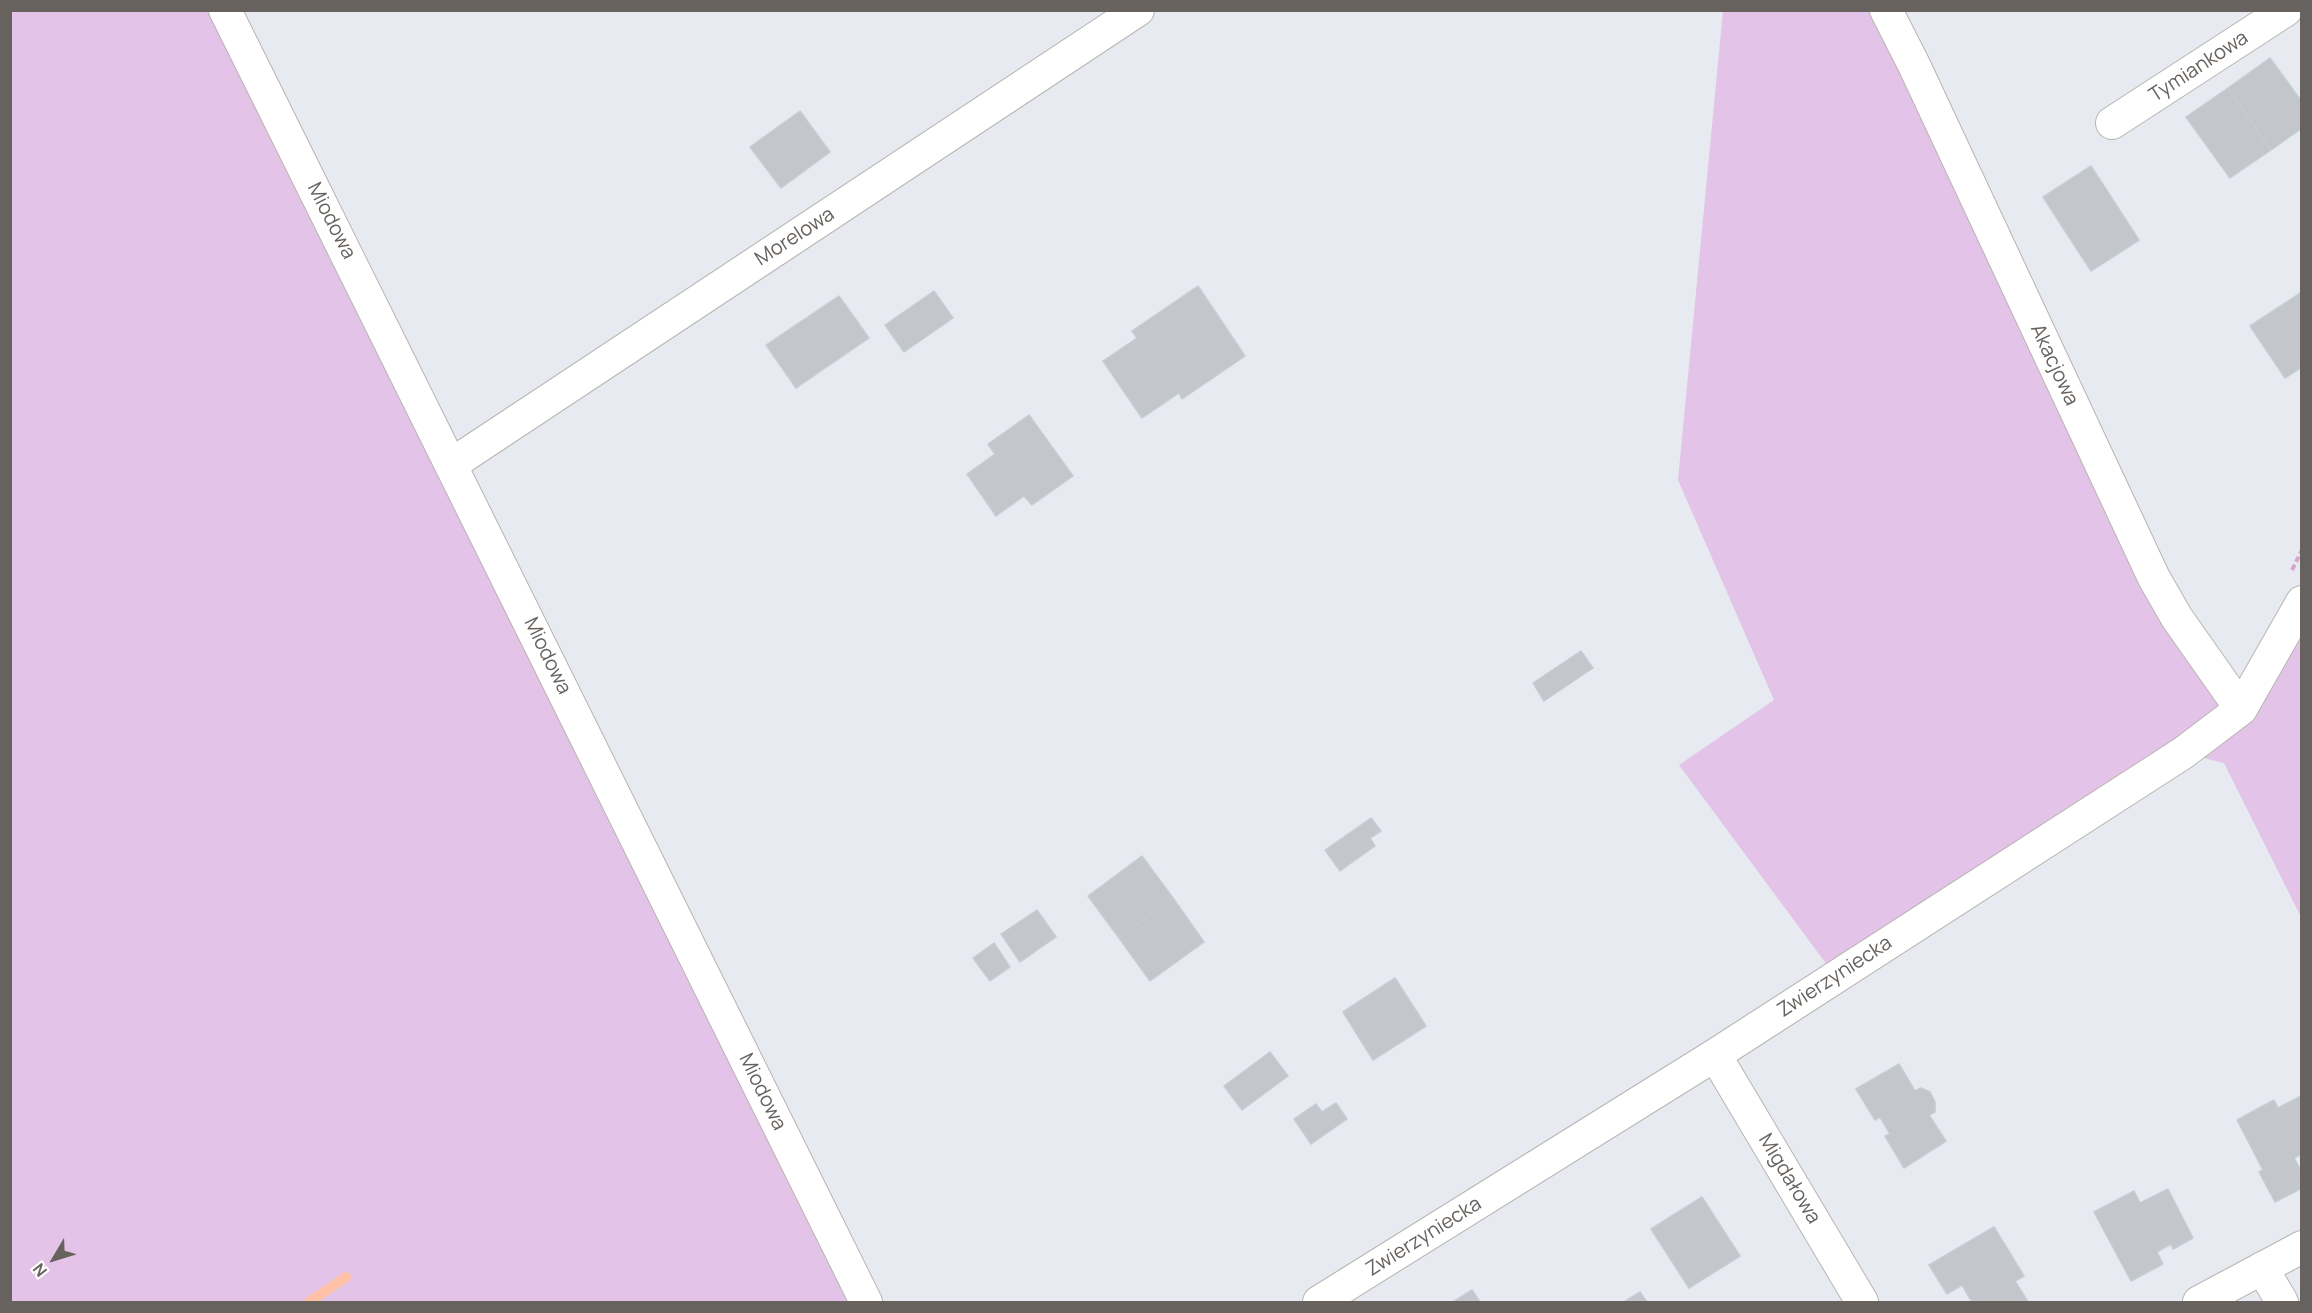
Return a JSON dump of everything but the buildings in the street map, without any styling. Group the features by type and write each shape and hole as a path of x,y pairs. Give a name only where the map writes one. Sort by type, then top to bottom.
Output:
{"street":[{"name":"Miodowa","path":"225,10 866,1302"},
{"name":"Morelowa","path":"452,464 1138,10"},
{"name":"Akacjowa","path":"1886,10 1914,65 2154,578 2177,618 2241,709"},
{"name":"Tymiankowa","path":"2112,123 2286,10"},
{"name":"Zwierzyniecka","path":"1319,1302 1715,1055 2183,753 2241,709 2301,602"},
{"name":"Migdałowa","path":"1715,1055 1862,1302"},
{"path":"2199,1302 2301,1247"},
{"path":"2262,1268 2282,1302"}],"shaded area":[{"path":"10,11 225,11 867,1302 11,1302"},
{"path":"1723,11 1884,11 2154,578 2240,709 2301,602 2301,917 2224,763 2183,753 1836,977 1679,765 1774,700 1678,480"}],"waterway":[{"path":"309,1302 346,1277"}]}
